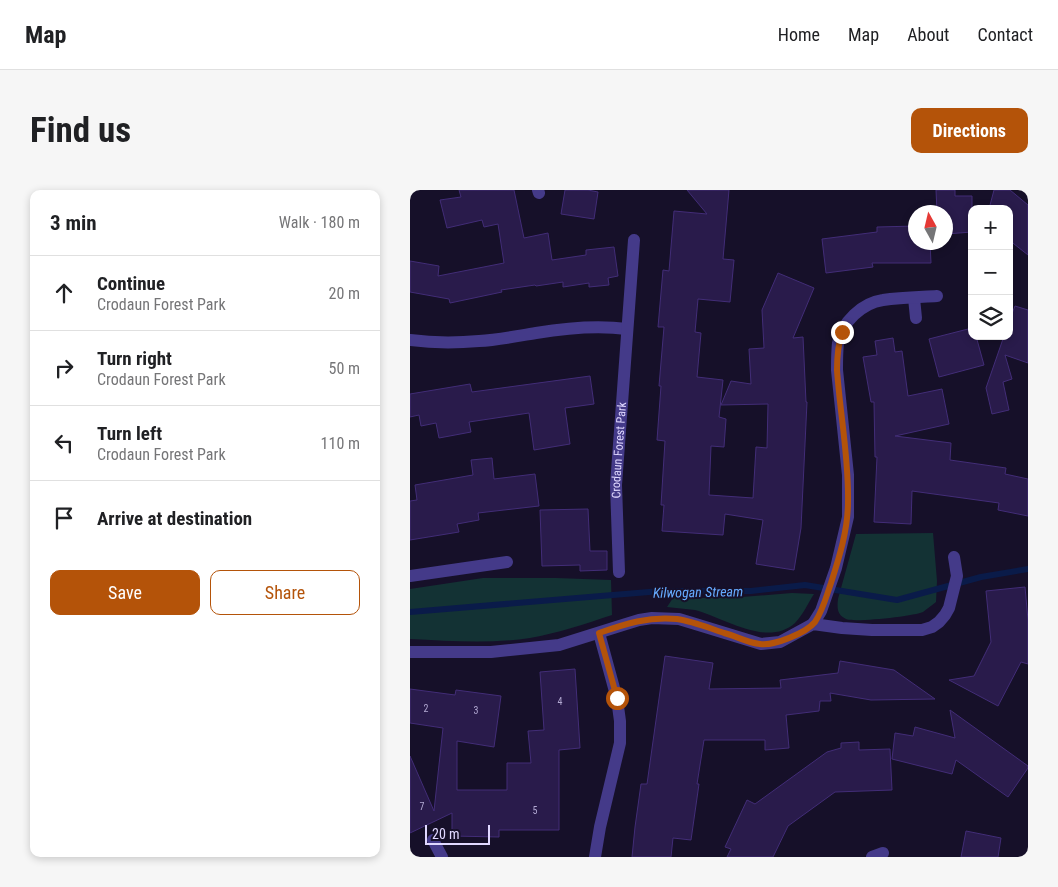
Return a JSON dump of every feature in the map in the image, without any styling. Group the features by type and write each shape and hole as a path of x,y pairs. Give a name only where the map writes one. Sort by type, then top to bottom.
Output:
{"street":[{"name":"Crodaun Forest Park","path":"620,572 616,485 634,240"},
{"path":"410,652 492,652 559,645 639,620 652,618 678,620 754,643 768,644 780,642 813,624 821,611 836,568 848,517 846,449 838,390 838,342 847,323 867,305 882,300 938,296"},
{"path":"914,298 916,318"},
{"path":"410,340 441,343 479,341 581,328 611,327 627,329"},
{"path":"813,624 872,630 922,630 932,627 945,615 949,608 957,576 954,557"},
{"path":"410,576 507,562"},
{"path":"595,857 600,827 620,744 617,698 599,633"},
{"path":"433,840 442,857"}],"green space":[{"path":"933,533 937,581 936,602 918,614 871,620 846,619 839,613 838,599 856,534"},
{"path":"483,578 611,580 612,615 551,634 515,640 470,642 410,639 410,589"},
{"path":"792,593 814,594 795,623 784,630 772,632 758,632 695,610 667,607 673,598 729,598"}],"building":[{"path":"459,190 514,190 524,238 548,233 552,260 586,255 586,250 614,247 618,276 608,278 609,285 589,287 589,283 563,287 563,282 535,285 501,290 502,292 450,303 449,299 410,292 410,261 439,266 438,276 504,263 498,224 484,227 482,220 447,228 440,200 461,197"},
{"path":"565,190 598,192 594,219 561,214"},
{"path":"687,190 729,190 723,259 734,260 730,302 698,299 695,332 701,333 697,377 723,380 719,417 726,419 724,447 711,446 709,495 753,498 756,447 767,448 768,404 721,405 731,381 751,384 749,349 764,348 762,310 778,273 814,288 793,338 803,337 807,402 801,528 794,570 756,564 763,520 725,514 723,535 662,531 664,505 661,505 665,441 657,440 664,327 658,327 663,270 669,271 674,211 707,214"},
{"path":"936,190 955,190 955,196 972,196 972,205 968,205 968,232 953,233 953,205 937,205"},
{"path":"994,190 1010,190 1028,205 1028,255 1013,243 1013,205 990,205"},
{"path":"908,226 908,250 930,250 931,263 872,263 873,267 826,273 822,239 877,232 877,227"},
{"path":"1015,306 1028,310 1028,363 1005,355 1012,379 1003,382 1009,410 992,414 986,388 1003,340 1013,340 1013,311"},
{"path":"968,329 968,340 977,340 984,365 939,377 929,339"},
{"path":"893,338 895,352 902,351 908,396 942,389 949,424 895,436 951,443 950,460 1006,468 1005,474 1028,479 1028,516 998,510 999,503 912,491 911,524 874,522 877,457 875,457 874,402 871,402 863,357 877,355 875,341"},
{"path":"590,376 594,404 565,408 570,444 534,450 529,413 469,422 471,432 439,438 436,423 421,426 419,415 410,417 410,394 470,384 472,392"},
{"path":"492,458 494,479 535,474 539,506 478,513 479,520 457,524 459,532 410,540 410,501 417,500 415,485 473,475 471,460"},
{"path":"588,509 590,551 607,551 607,570 580,571 580,565 542,566 540,510"},
{"path":"1025,587 1028,620 1028,664 1021,662 998,706 949,680 974,676 991,642 986,591"},
{"path":"665,656 713,663 709,689 781,688 780,680 838,673 840,661 894,670 935,699 871,700 830,693 831,701 820,701 819,711 786,715 789,748 765,750 765,740 704,740 691,840 673,838 671,857 632,857 641,784 647,784"},
{"path":"575,669 580,748 559,750 559,830 499,830 499,837 452,836 452,813 410,833 410,756 434,811 443,728 410,723 410,689 455,695 456,690 501,696 494,747 457,741 457,790 507,790 507,763 531,763 528,731 544,730 540,672"},
{"path":"950,710 1028,766 1008,797 956,760 952,774 892,759 895,733 913,736 915,727 955,738"},
{"path":"859,742 859,750 890,749 892,790 835,792 788,826 773,857 727,857 731,849 725,847 747,800 755,804 827,752 841,748 841,743"},
{"path":"966,831 1001,838 998,857 961,857"}],"waterway":[{"name":"Kilwogan Stream","path":"410,612 661,591 751,591 805,585 897,600 981,577 1028,569"}],"route":[{"path":"617,698 599,633 639,620 666,618 732,635 754,643 768,644 780,642 802,631 813,624 821,611 836,568 848,517 848,475 837,370 838,342 842,332"}]}
